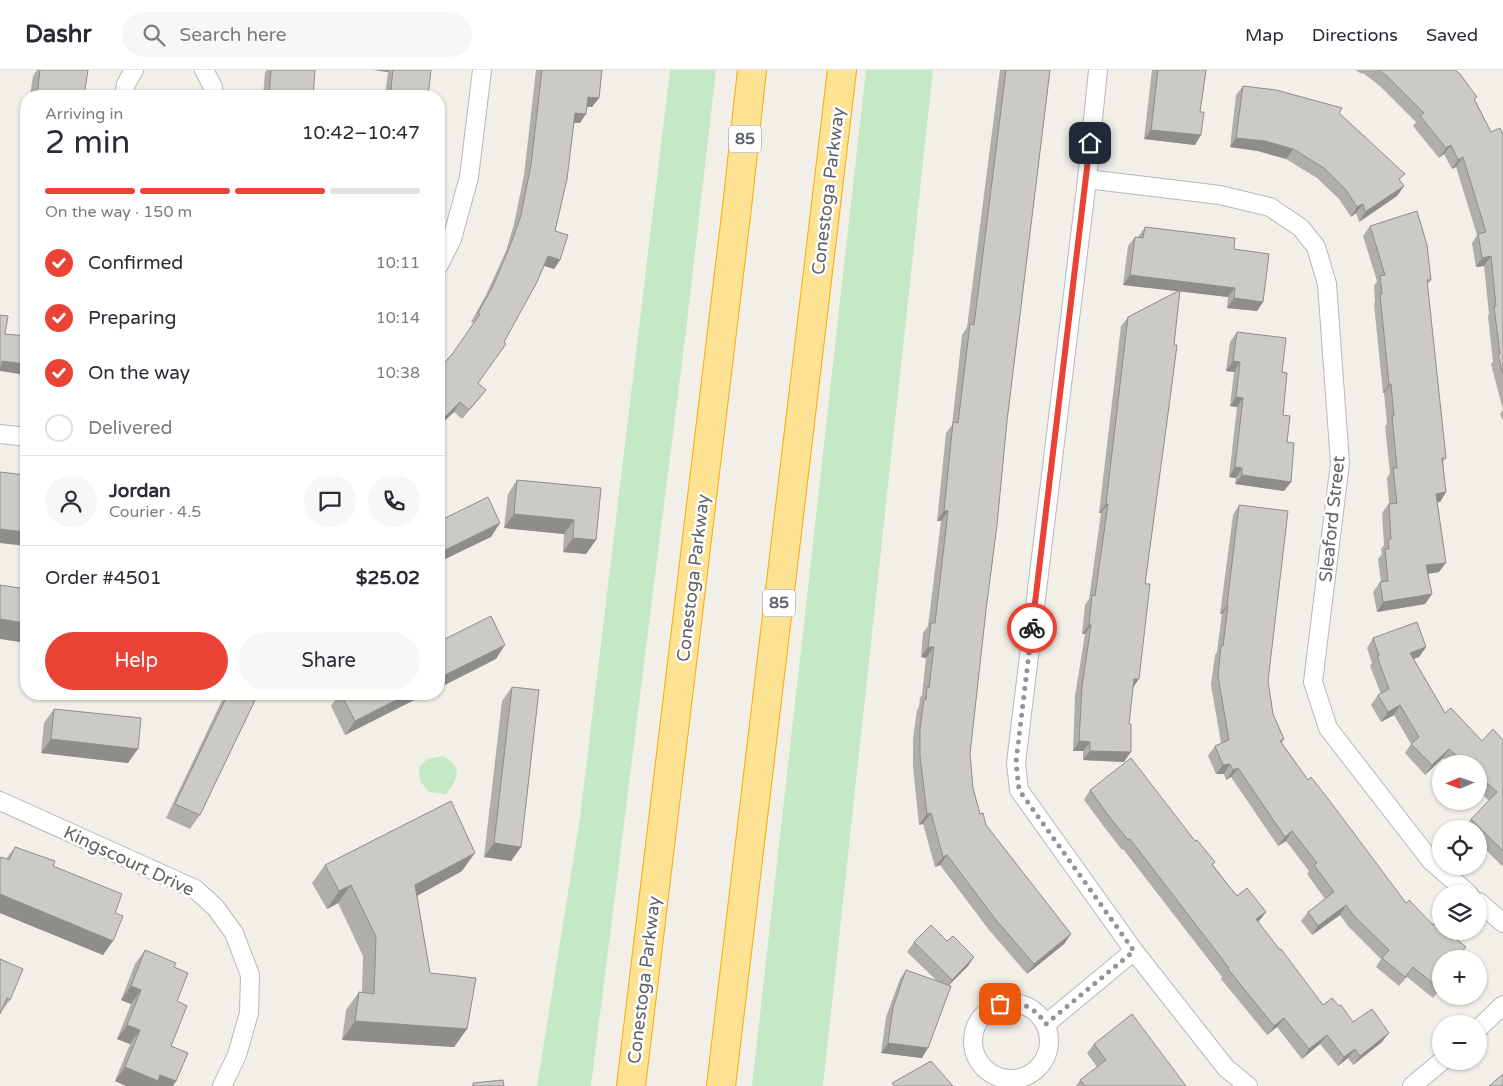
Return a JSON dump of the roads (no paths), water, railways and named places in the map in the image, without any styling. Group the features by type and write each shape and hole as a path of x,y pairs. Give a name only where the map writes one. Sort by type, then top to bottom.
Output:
{"highway":[{"name":"Conestoga Parkway","path":"631,1086 738,208 752,70"},
{"name":"Conestoga Parkway","path":"721,1086 842,70"},
{"path":"626,1086 637,1037"}],"street":[{"path":"125,90 126,84 134,70"},
{"path":"204,70 213,90"},
{"path":"445,253 452,239 469,177 482,70"},
{"path":"1098,70 1087,179 1016,762 1019,790 1134,951 1226,1068 1248,1086"},
{"name":"Sleaford Street","path":"1087,179 1220,195 1270,207 1302,228 1316,247 1326,284 1340,463 1313,682 1328,728 1431,861 1459,885"},
{"path":"0,434 20,437"},
{"name":"Kingscourt Drive","path":"0,801 195,889 215,908 234,933 250,975 249,1013 236,1056 222,1086"},
{"path":"1487,909 1503,923"},
{"path":"1046,1024 1134,951"},
{"path":"1013,1002 1028,1006 1046,1024 1049,1037 1047,1054 1041,1065 1029,1075 1017,1079 1003,1079 990,1073 980,1064 974,1052 972,1041 975,1027 980,1017 990,1008 1000,1004 1013,1002"},
{"path":"1487,1021 1503,1006"},
{"path":"1412,1086 1432,1069"}]}
